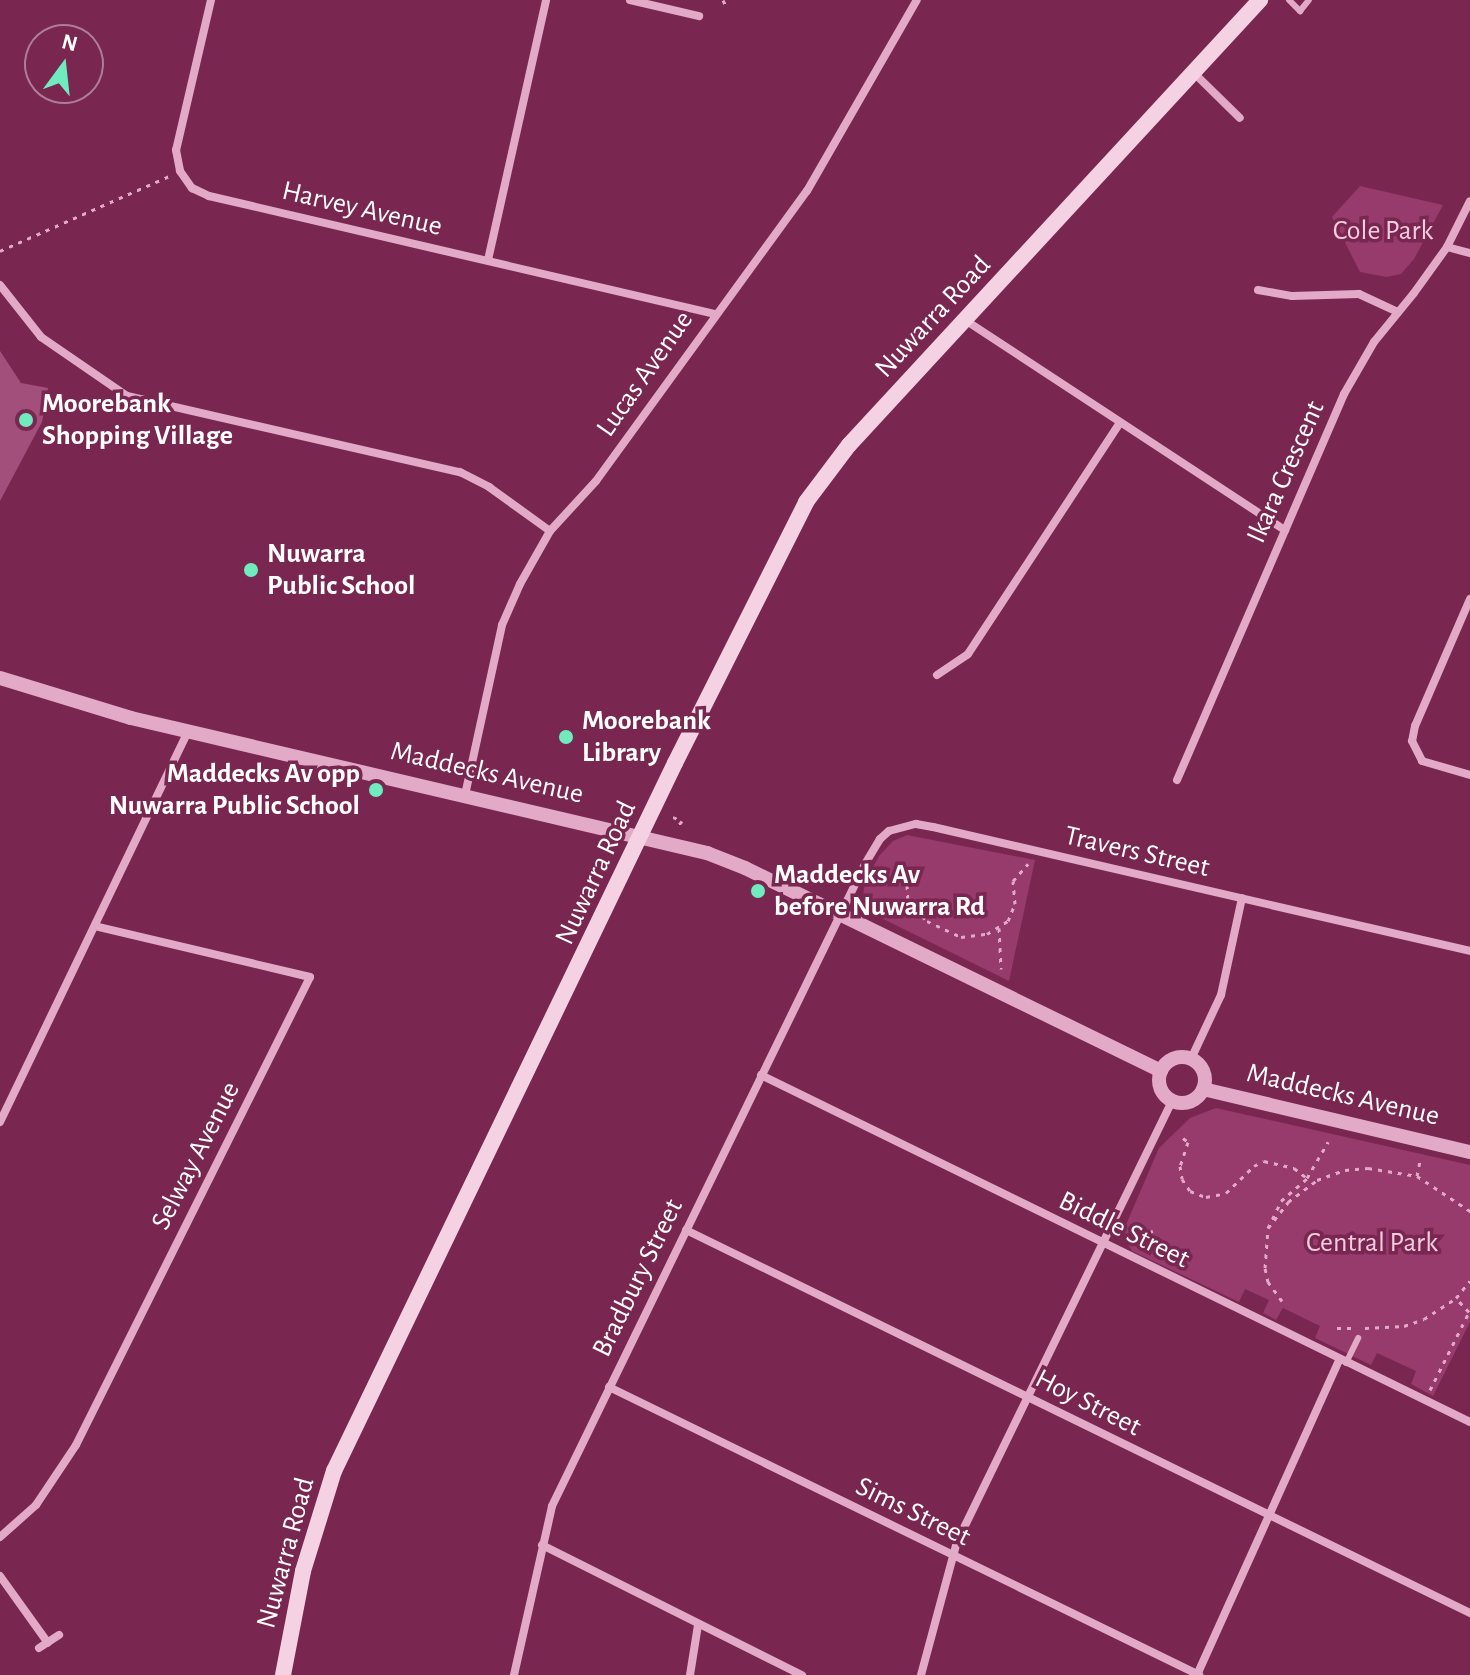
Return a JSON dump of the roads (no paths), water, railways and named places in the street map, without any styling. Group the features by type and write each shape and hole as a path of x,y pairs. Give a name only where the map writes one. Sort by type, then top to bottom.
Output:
{"main road":[{"name":"Nuwarra Road","path":"283,1675 303,1571 334,1471 806,502 849,445 1260,0"}],"street":[{"name":"Harvey Avenue","path":"211,0 176,150 180,171 192,188 209,196 715,314"},
{"path":"488,260 546,0"},
{"path":"630,0 699,16"},
{"name":"Lucas Avenue","path":"465,795 502,625 520,584 550,531 596,481 807,191 917,0"},
{"path":"1194,73 1240,118"},
{"name":"Ikara Crescent","path":"1177,780 1357,369 1447,247 1470,201"},
{"path":"1447,247 1470,253"},
{"path":"0,285 41,337 127,396 460,472 489,487 550,531"},
{"path":"1258,290 1292,296 1359,294 1398,312"},
{"path":"965,320 1285,530"},
{"path":"937,675 968,654 1120,423"},
{"path":"1470,599 1415,726 1412,741 1422,761 1470,775"},
{"name":"Maddecks Avenue","path":"0,678 59,698 188,731 643,836 727,860 1161,1071"},
{"path":"0,1122 188,731"},
{"name":"Travers Street","path":"840,914 880,839 889,831 916,824 1470,951"},
{"path":"1191,1059 1221,995 1242,898"},
{"name":"Bradbury Street","path":"514,1675 552,1506 840,914"},
{"name":"Selway Avenue","path":"0,1537 36,1505 76,1445 310,977 95,926"},
{"path":"1191,1059 1204,1075 1203,1089 1188,1102 1173,1100 1160,1086 1161,1071 1171,1060 1191,1059"},
{"name":"Biddle Street","path":"761,1075 1470,1422"},
{"name":"Maddecks Avenue","path":"1203,1089 1470,1152"},
{"path":"921,1675 952,1555 1026,1396 1173,1100"},
{"name":"Hoy Street","path":"686,1230 1470,1613"},
{"path":"1198,1675 1267,1516 1343,1362"},
{"name":"Sims Street","path":"609,1387 1198,1675"},
{"path":"542,1545 802,1675"},
{"path":"0,1576 48,1643"},
{"path":"690,1675 698,1625"},
{"path":"39,1648 59,1635"}],"lane":[{"path":"1289,0 1300,11 1309,0"},
{"path":"1343,1362 1358,1338"}],"place":[{"name":"Moorebank Shopping Village","path":"26,420"},
{"name":"Nuwarra Public School","path":"251,570"},
{"name":"Moorebank Library","path":"566,737"},
{"name":"Maddecks Av opp Nuwarra Public School","path":"376,790"},
{"name":"Maddecks Av before Nuwarra Rd","path":"758,891"}],"park label":[{"name":"Cole Park","path":"1383,231"},
{"name":"Central Park","path":"1372,1243"}]}
